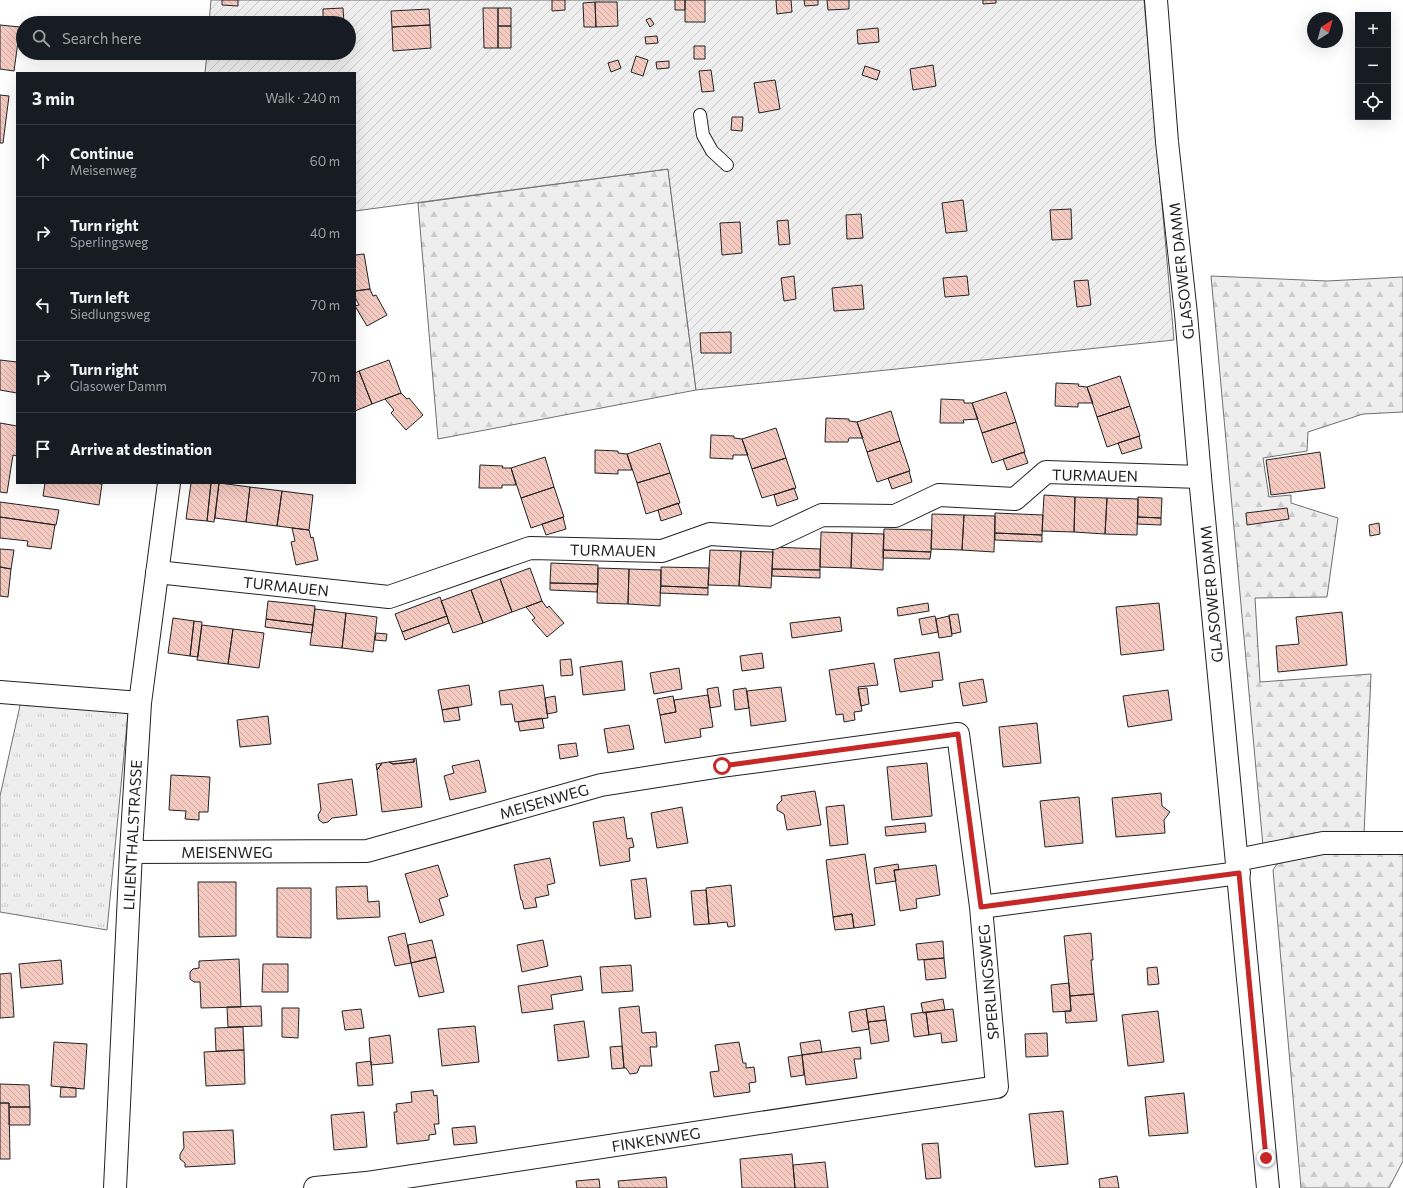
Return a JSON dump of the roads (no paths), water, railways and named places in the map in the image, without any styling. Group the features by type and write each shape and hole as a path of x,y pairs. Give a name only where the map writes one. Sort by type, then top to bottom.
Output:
{"street":[{"name":"GLASOWER DAMM","path":"1156,0 1167,142 1186,314 1200,477 1268,1188"},
{"name":"TURMAUEN","path":"157,572 389,597 530,548 662,551 710,534 773,538 822,514 896,516 939,496 1015,498 1046,472 1200,477"},
{"name":"LILIENTHALSTRASSE","path":"114,1188 140,703 169,484"},
{"path":"0,692 140,703"},
{"name":"MEISENWEG","path":"131,852 367,851 601,785 722,766 958,734"},
{"name":"SPERLINGSWEG","path":"958,734 981,907 997,1088"},
{"path":"981,907 1238,866 1323,843 1403,843"},
{"name":"FINKENWEG","path":"315,1188 366,1183 997,1088"}],"lane":[{"path":"700,115 703,135 712,151 727,165"}]}
